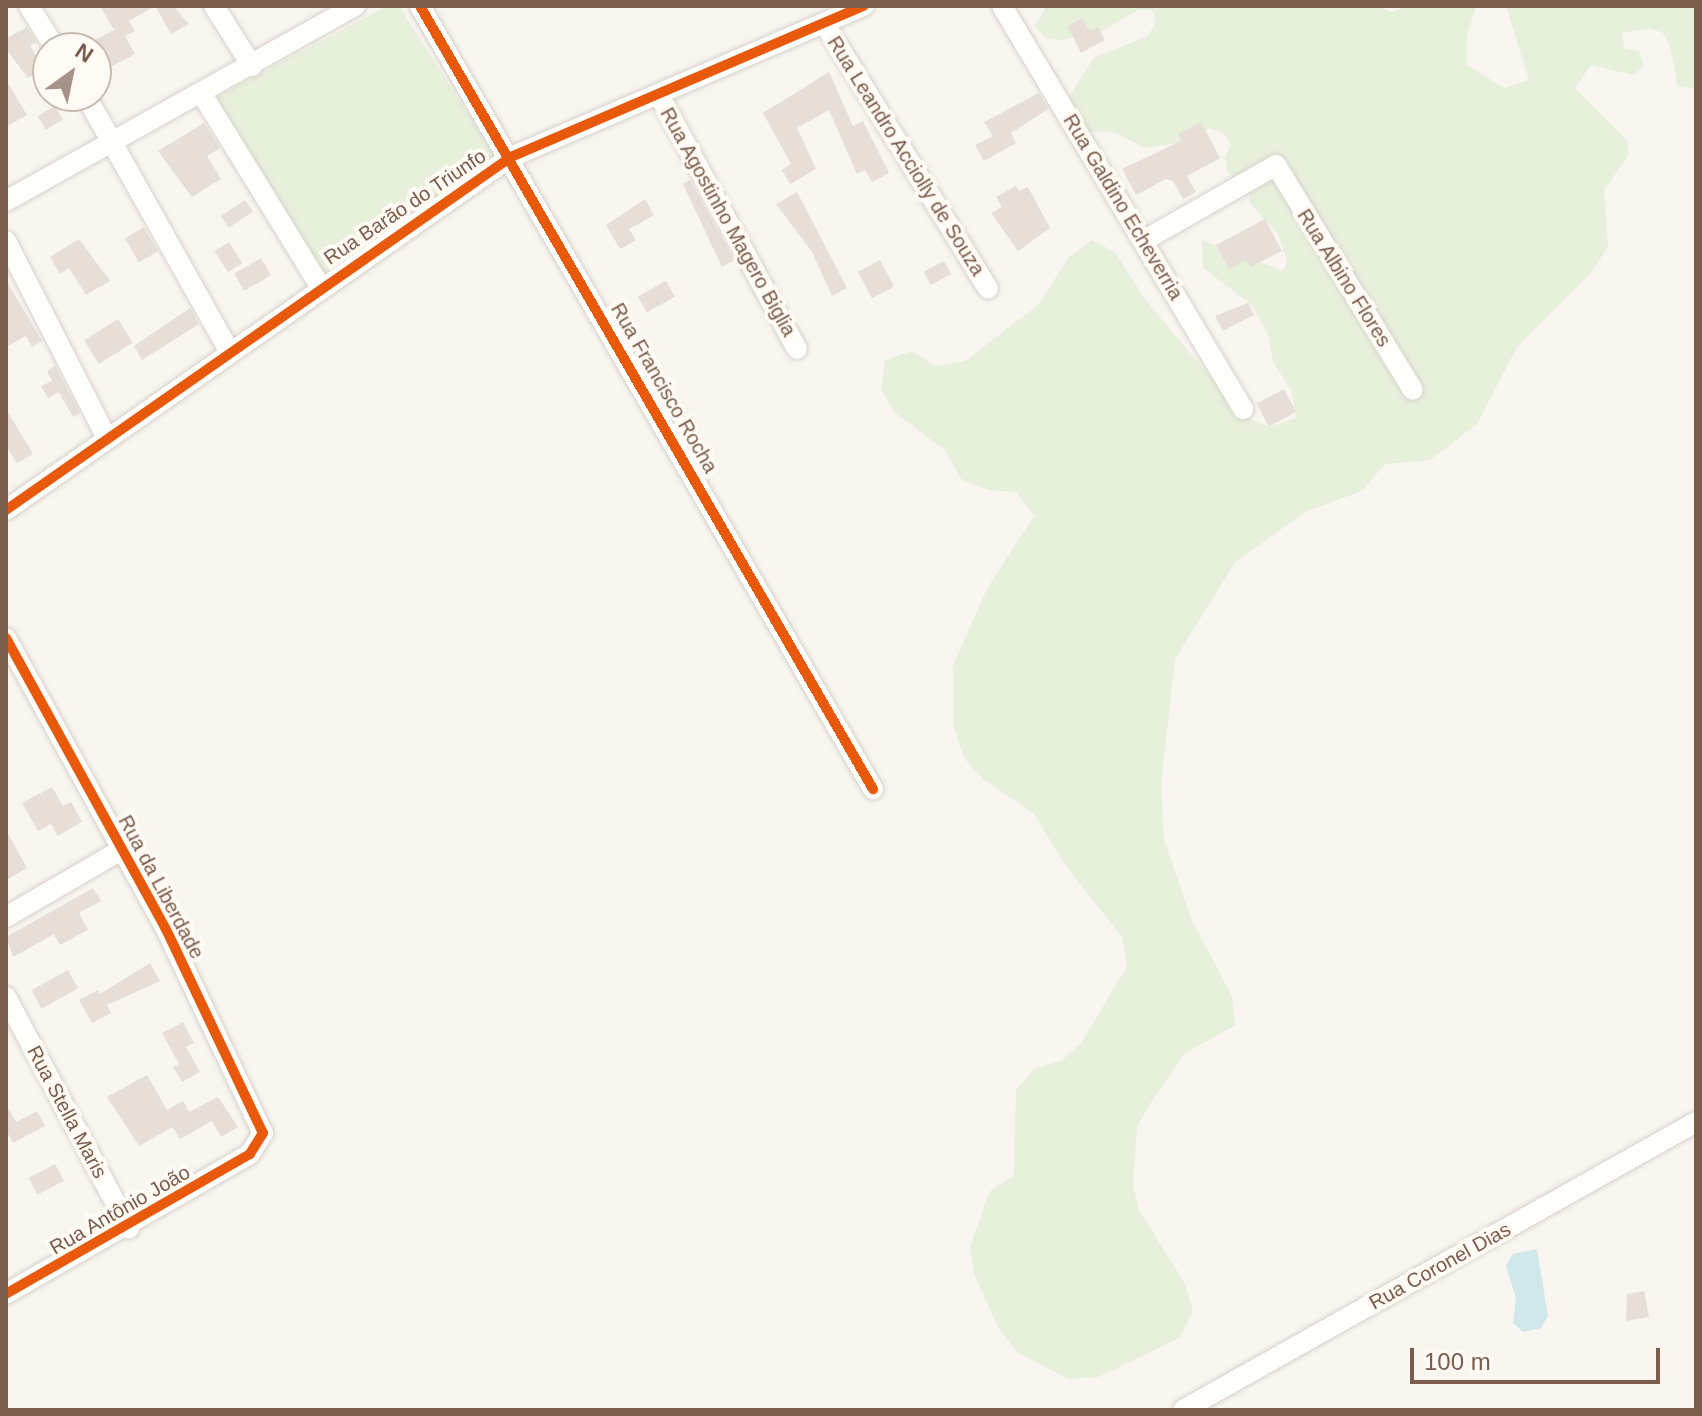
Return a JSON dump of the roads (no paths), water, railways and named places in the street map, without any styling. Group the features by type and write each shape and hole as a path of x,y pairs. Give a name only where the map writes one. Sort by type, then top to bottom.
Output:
{"street":[{"path":"29,6 45,32"},
{"path":"214,6 252,66"},
{"path":"6,201 355,6"},
{"name":"Rua Francisco Rocha","path":"420,6 511,157 873,789"},
{"name":"Rua Barão do Triunfo","path":"6,510 320,286 511,157 864,6"},
{"name":"Rua Galdino Echeverria","path":"1002,6 1243,409"},
{"name":"Rua Leandro Acciolly de Souza","path":"824,23 988,289"},
{"path":"202,94 320,286"},
{"name":"Rua Agostinho Magero Biglia","path":"659,95 797,349"},
{"path":"96,112 230,353"},
{"name":"Rua Albino Flores","path":"1143,241 1276,165 1413,390"},
{"path":"6,241 107,438"},
{"name":"Rua da Liberdade","path":"6,638 121,850 262,1124 262,1140 250,1154"},
{"path":"6,917 121,850"},
{"name":"Rua Stella Maris","path":"6,997 129,1228"},
{"name":"Rua Coronel Dias","path":"1183,1410 1696,1122"},
{"name":"Rua Antônio João","path":"6,1294 129,1228 250,1154"}],"water":[{"path":"1537,1249 1548,1316 1541,1328 1523,1332 1513,1323 1516,1298 1506,1266 1513,1254"}]}
